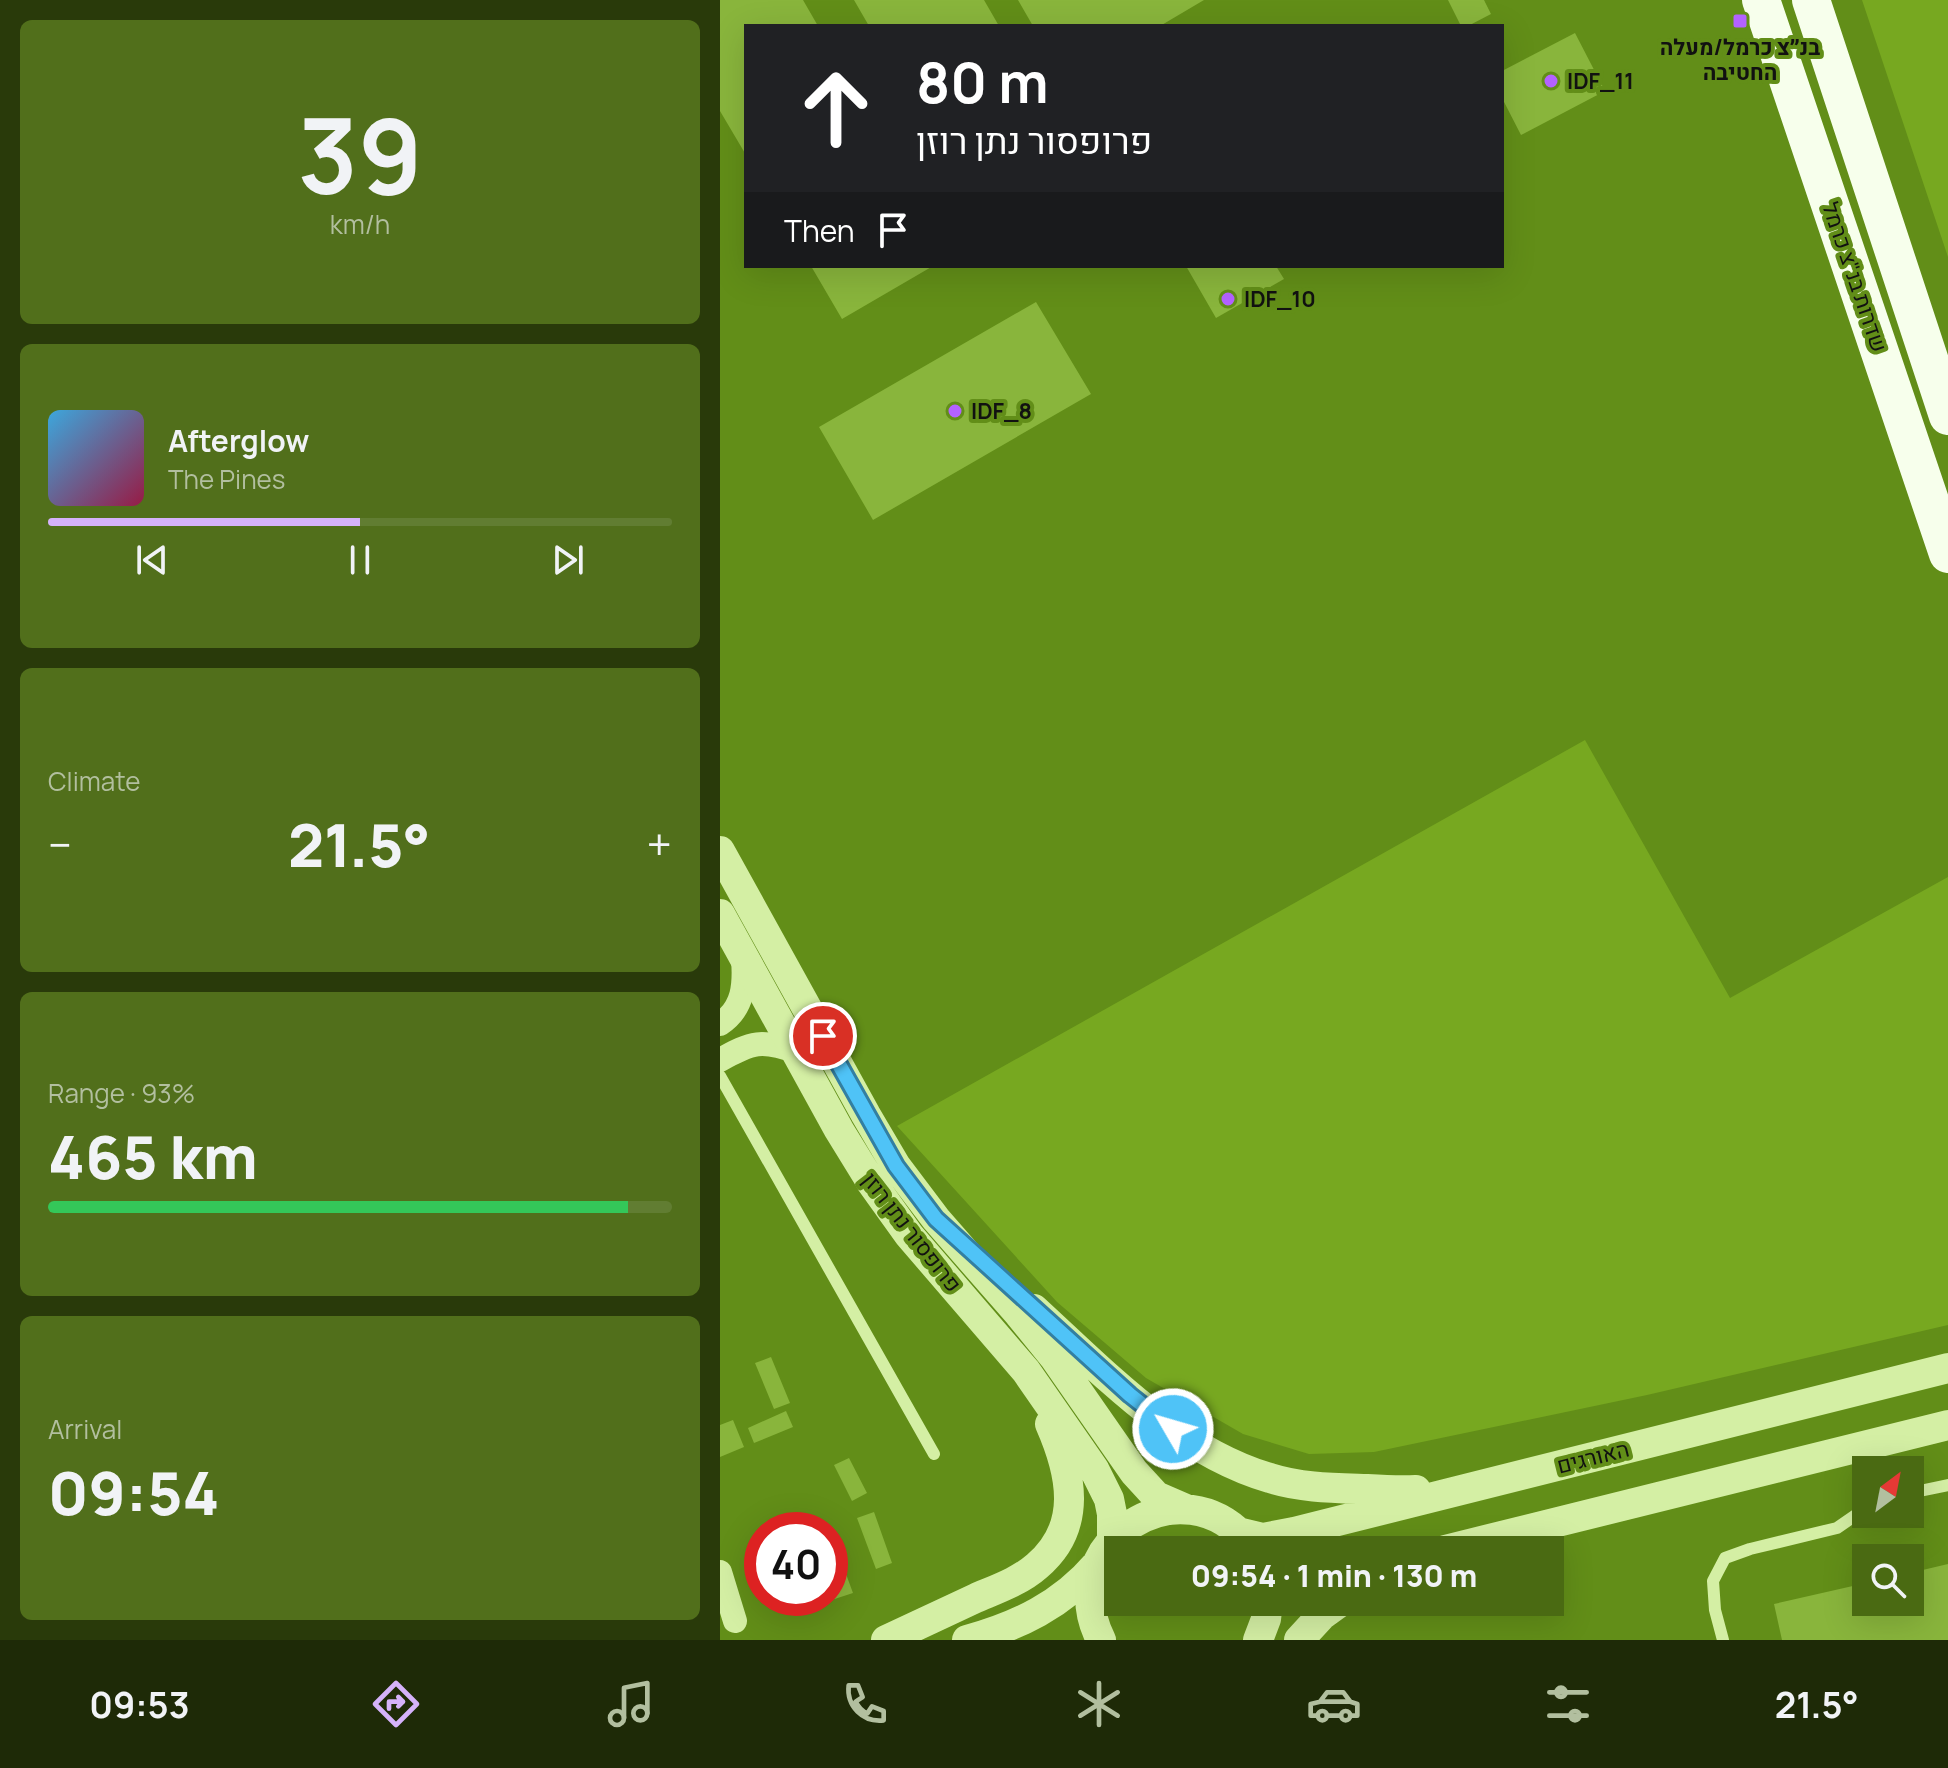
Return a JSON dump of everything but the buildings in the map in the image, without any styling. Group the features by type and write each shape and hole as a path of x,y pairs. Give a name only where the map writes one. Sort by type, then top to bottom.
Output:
{"main road":[{"name":"שדרות בנ\"צ כרמל","path":"1761,0 1948,554"},
{"name":"שדרות בנ\"צ כרמל","path":"1811,0 1948,416"}],"street":[{"name":"פרופסור נתן רוזן","path":"720,851 866,1115 896,1166 936,1219 1054,1357 1134,1472 1156,1496 1186,1509 1214,1516 1240,1536"},
{"name":"פרופסור נתן רוזן","path":"720,914 839,1130 878,1193 909,1235 1026,1371 1094,1469 1109,1499 1112,1514 1108,1536"},
{"path":"720,1024 735,1009 743,995 743,955"},
{"path":"720,1060 735,1051 760,1043 774,1043 797,1052"},
{"path":"936,1219 1130,1395 1173,1429 1220,1458 1271,1479 1323,1488 1411,1490 1494,1482"},
{"name":"האורגים","path":"1273,1536 1948,1368"},
{"path":"886,1640 1012,1582 1035,1568 1053,1551 1064,1532 1069,1512 1066,1469 1026,1371"},
{"path":"1502,1536 1948,1425"},
{"path":"1120,1536 1134,1521 1146,1515 1186,1509"},
{"path":"967,1640 1013,1625 1042,1611 1070,1592 1104,1552"},
{"name":"פרופסור נתן רוזן","path":"1101,1640 1093,1618 1090,1591 1104,1554"},
{"path":"720,1572 735,1621"},
{"path":"1258,1640 1267,1616"},
{"path":"1299,1640 1321,1616"}],"lane":[{"path":"720,1076 934,1454"},
{"path":"1924,1490 1948,1485"},
{"path":"1723,1640 1715,1610 1713,1581 1725,1558 1837,1528 1852,1518"}],"green space":[{"path":"1862,0 1948,0 1948,257"},
{"path":"1585,740 1730,998 1948,877 1948,1325 1647,1395 1374,1452 1309,1454 1243,1434 1146,1378 1057,1302 897,1126"}],"place":[{"name":"בנ״צ כרמל/מעלה החטיבה","path":"1740,21"},
{"name":"IDF_11","path":"1551,81"},
{"name":"IDF_10","path":"1228,299"},
{"name":"IDF_8","path":"955,411"}],"route":[{"path":"823,1036 896,1166 936,1219 1130,1395 1173,1429"}]}
